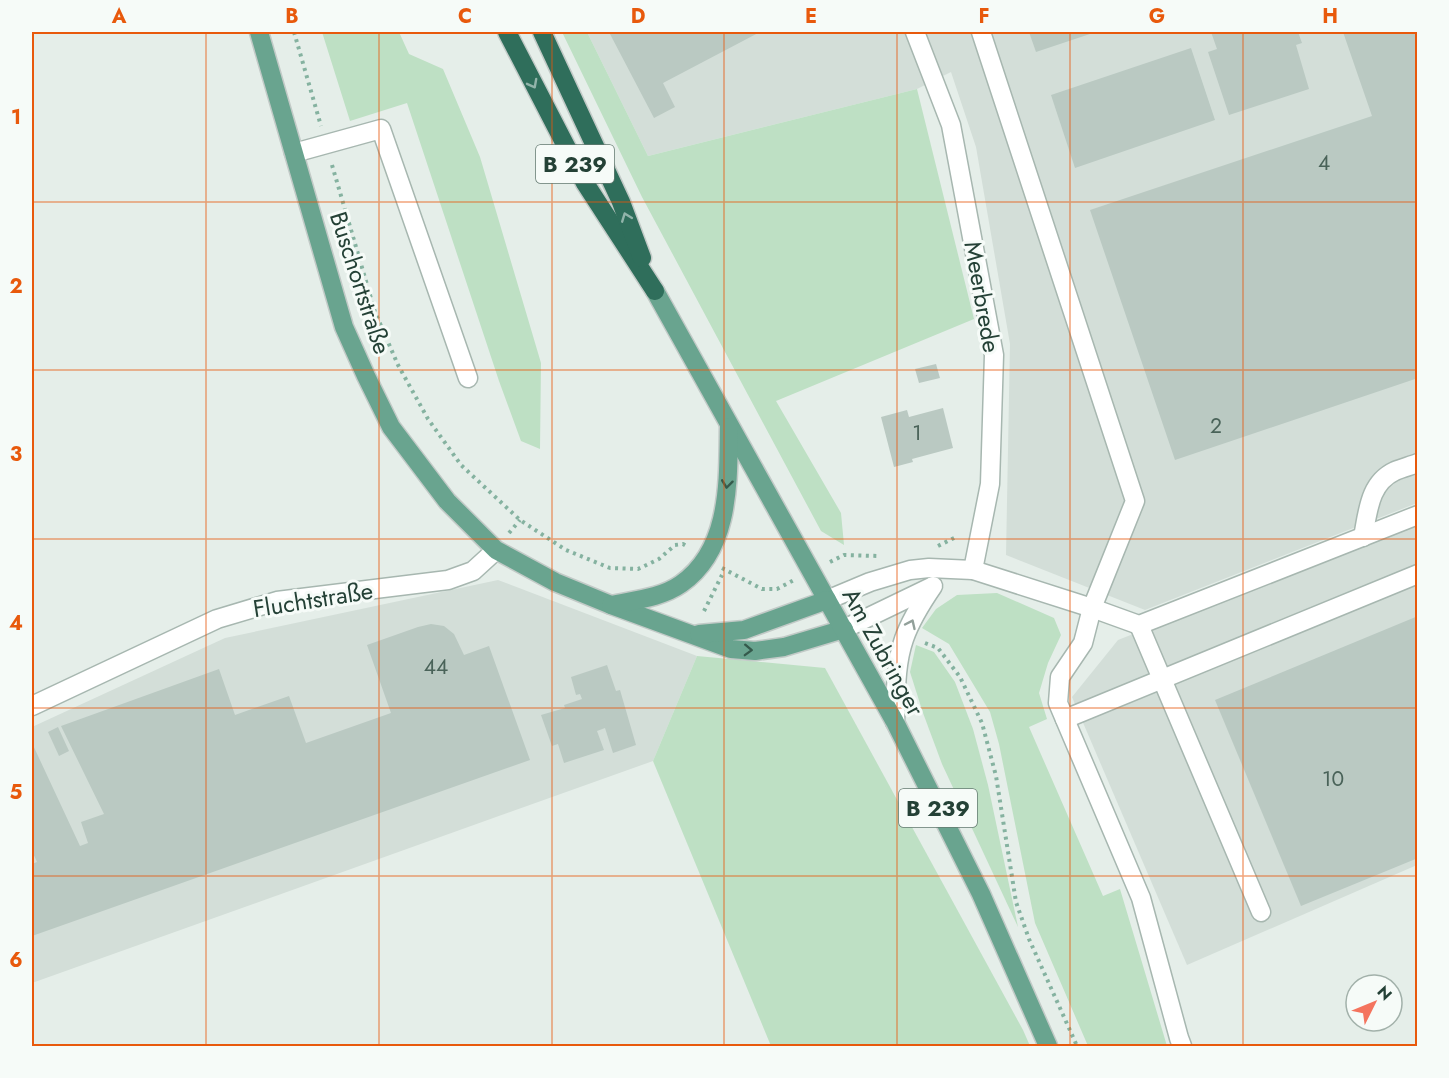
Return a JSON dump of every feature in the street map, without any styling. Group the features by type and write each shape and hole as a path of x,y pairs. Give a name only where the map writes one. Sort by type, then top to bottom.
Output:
{"highway":[{"name":"Am Zubringer","path":"507,32 585,183 655,291"},
{"name":"Am Zubringer","path":"542,32 621,202 655,291"}],"main road":[{"name":"Buschortstraße","path":"259,32 344,327 391,427 447,501 496,549 555,582 731,649 755,651 784,648 844,630"},
{"name":"Am Zubringer","path":"655,291 895,722 981,894 1048,1047"},
{"path":"611,605 653,596 680,585 696,571 716,539 724,513 729,473 729,426"},
{"name":"Buschortstraße","path":"693,634 744,630 827,600"}],"street":[{"name":"Meerbrede","path":"915,32 951,125 994,355 990,484 973,570"},
{"path":"981,32 1135,501 1092,608 1083,643 1060,677 1058,703 1141,898 1182,1047"},
{"path":"294,153 381,129 468,378"},
{"path":"1363,537 1372,493 1380,480 1394,471 1418,463"},
{"path":"827,600 870,582 910,570 929,568 973,570 1139,625 1418,515"},
{"name":"Fluchtstraße","path":"32,706 217,619 277,601 448,580 472,571 496,549"},
{"path":"844,630 933,586 953,570"},
{"path":"1065,719 1418,574"},
{"path":"895,722 896,681 900,653 905,636 918,609 933,586"},
{"path":"1139,625 1261,912"}],"path":[{"path":"294,32 375,312 398,365 428,419 461,465 520,520 566,550 610,568 638,569 659,559 675,545 683,544 762,589 777,589 811,571"},
{"path":"855,555 870,582"},
{"path":"693,634 725,569"},
{"path":"905,636 938,648 960,677 982,723 996,776 1016,902 1029,939 1077,1047"}],"shaded area":[{"path":"587,32 1417,32 1417,503 1145,610 1006,555 1010,344 976,147 951,72 917,89 648,156"},
{"path":"1417,522 1417,865 1187,965 1072,697 1118,640"},
{"path":"498,580 697,656 653,761 32,983 32,727 225,638"}],"green space":[{"path":"322,32 399,32 409,54 443,69 480,157 541,363 540,449 521,441 407,103 350,121"},
{"path":"562,32 587,32 648,156 917,89 974,319 776,401 841,513 844,545 821,531 642,197"},
{"path":"997,593 1054,618 1061,635 1048,663 1039,693 1047,719 1029,727 1103,896 1120,889 1167,1046 1088,1046 1035,923 999,744 990,712 949,644 922,628 936,609 957,595"},
{"path":"916,645 934,652 955,682 973,729 988,785 1018,927 942,764 923,713 910,672"},
{"path":"697,656 825,668 1030,1046 771,1046 653,761"}],"building":[{"path":"614,32 760,32 663,83 675,107 654,118 610,34"},
{"path":"1029,32 1096,32 1036,52"},
{"path":"1211,32 1298,32 1302,43 1296,45 1309,89 1229,115 1208,52 1217,49"},
{"path":"1343,32 1418,32 1418,378 1175,460 1090,210 1372,116"},
{"path":"1191,48 1215,120 1075,168 1051,95"},
{"path":"936,364 940,378 919,383 915,369"},
{"path":"943,408 953,448 912,459 913,462 894,467 881,417 907,410 909,417"},
{"path":"1418,616 1418,858 1301,906 1215,700"},
{"path":"431,624 444,626 454,634 464,655 489,646 530,760 32,936 32,864 37,862 32,851 32,743 80,846 88,843 81,822 104,814 61,726 219,669 235,715 289,696 306,743 391,713 367,645"},
{"path":"607,665 616,691 620,690 636,745 613,753 605,728 597,731 604,750 564,763 558,744 552,746 541,715 565,708 564,705 582,699 580,694 576,695 571,677"},
{"path":"58,727 69,751 59,756 48,732"}]}
